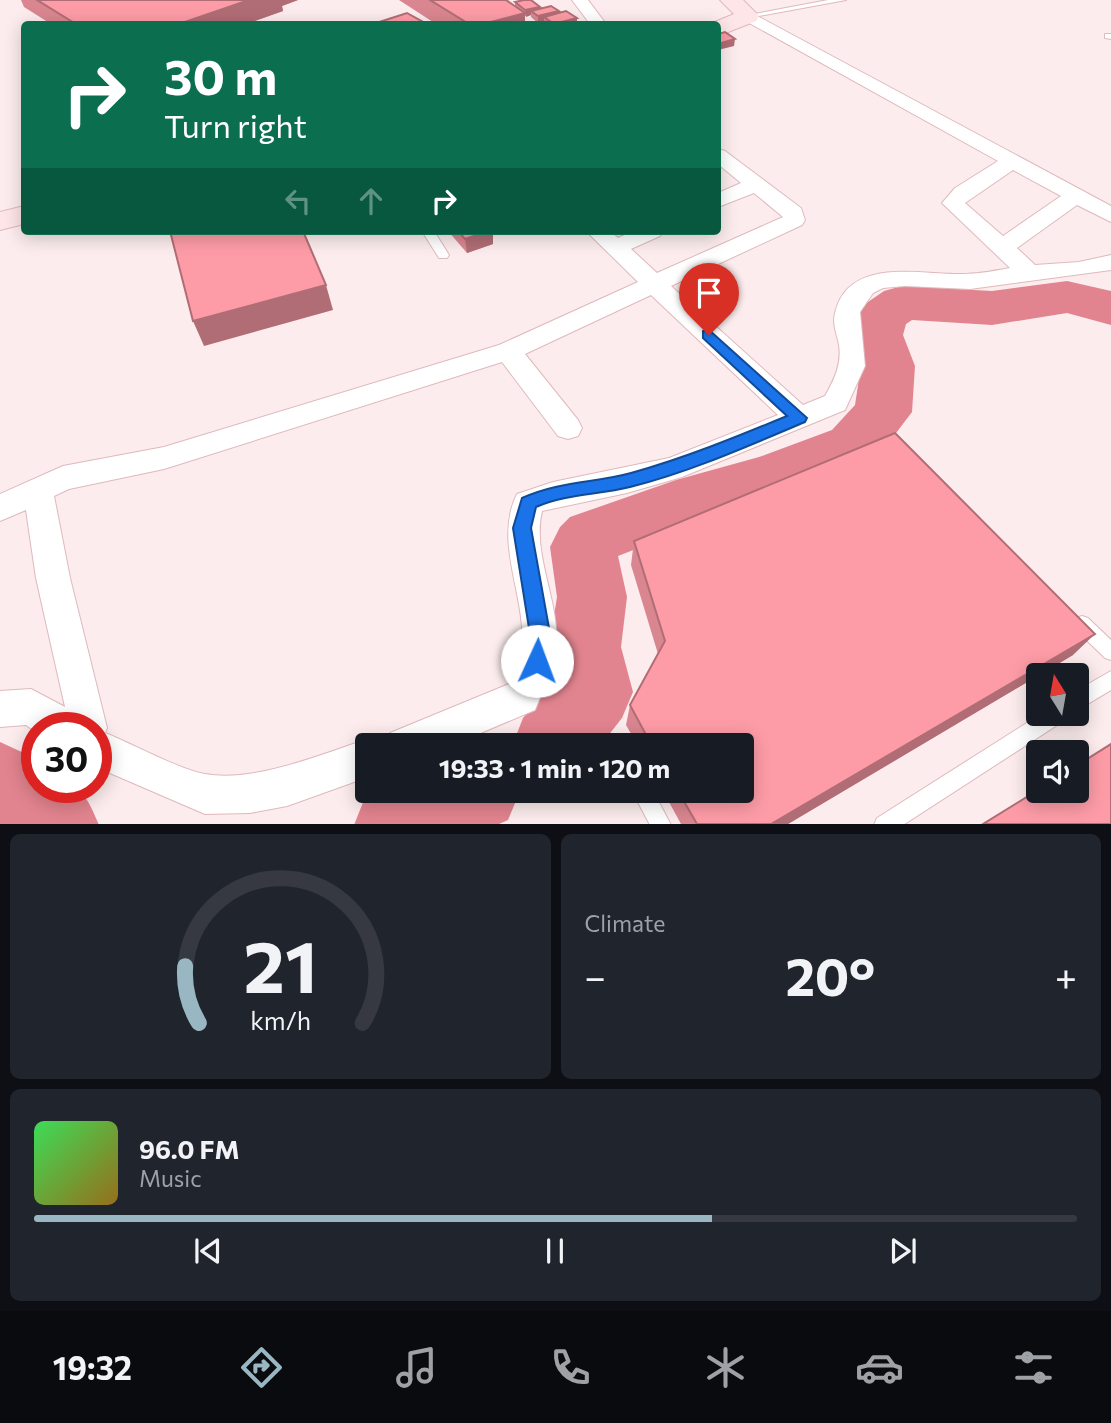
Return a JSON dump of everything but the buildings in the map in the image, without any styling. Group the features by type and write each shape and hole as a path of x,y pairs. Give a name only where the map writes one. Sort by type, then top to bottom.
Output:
{"street":[{"path":"580,0 596,21"},
{"path":"731,0 748,16 1111,215"},
{"path":"721,28 748,16"},
{"path":"721,151 738,142"},
{"path":"0,508 63,478 164,458 508,351 794,220 793,214 721,155"},
{"path":"1013,162 963,193 954,202 1029,272"},
{"path":"721,200 756,184"},
{"path":"1002,248 1076,196"},
{"path":"0,221 21,216"},
{"path":"606,239 629,235"},
{"path":"606,239 799,418"},
{"path":"435,733 522,697 537,661 539,628 522,528 528,503 553,492 629,481 715,453 835,403 848,377 853,353 846,332 846,314 855,296 865,287 898,279 964,283 1029,272 1066,272 1111,262"},
{"path":"508,351 568,428"},
{"path":"38,490 52,578 84,712"},
{"path":"0,709 30,707 38,712"},
{"path":"112,755 205,794 250,793 287,786 355,762"}],"lane":[{"path":"748,16 842,0"},
{"path":"430,235 443,255"},
{"path":"1072,614 1111,652"},
{"path":"1089,694 1111,680"},
{"path":"884,824 1039,726"},
{"path":"649,803 661,824"}],"waterway":[{"path":"562,733 595,692 585,647 592,597 583,547 593,537 676,506 769,479 853,446 883,412 888,366 877,335 883,316 902,303 992,308 1067,297 1111,308"},
{"path":"0,782 56,824"},
{"path":"398,824 450,803"}],"route":[{"path":"537,661 539,628 522,528 528,503 553,492 629,481 715,453 799,418 709,335"}]}
